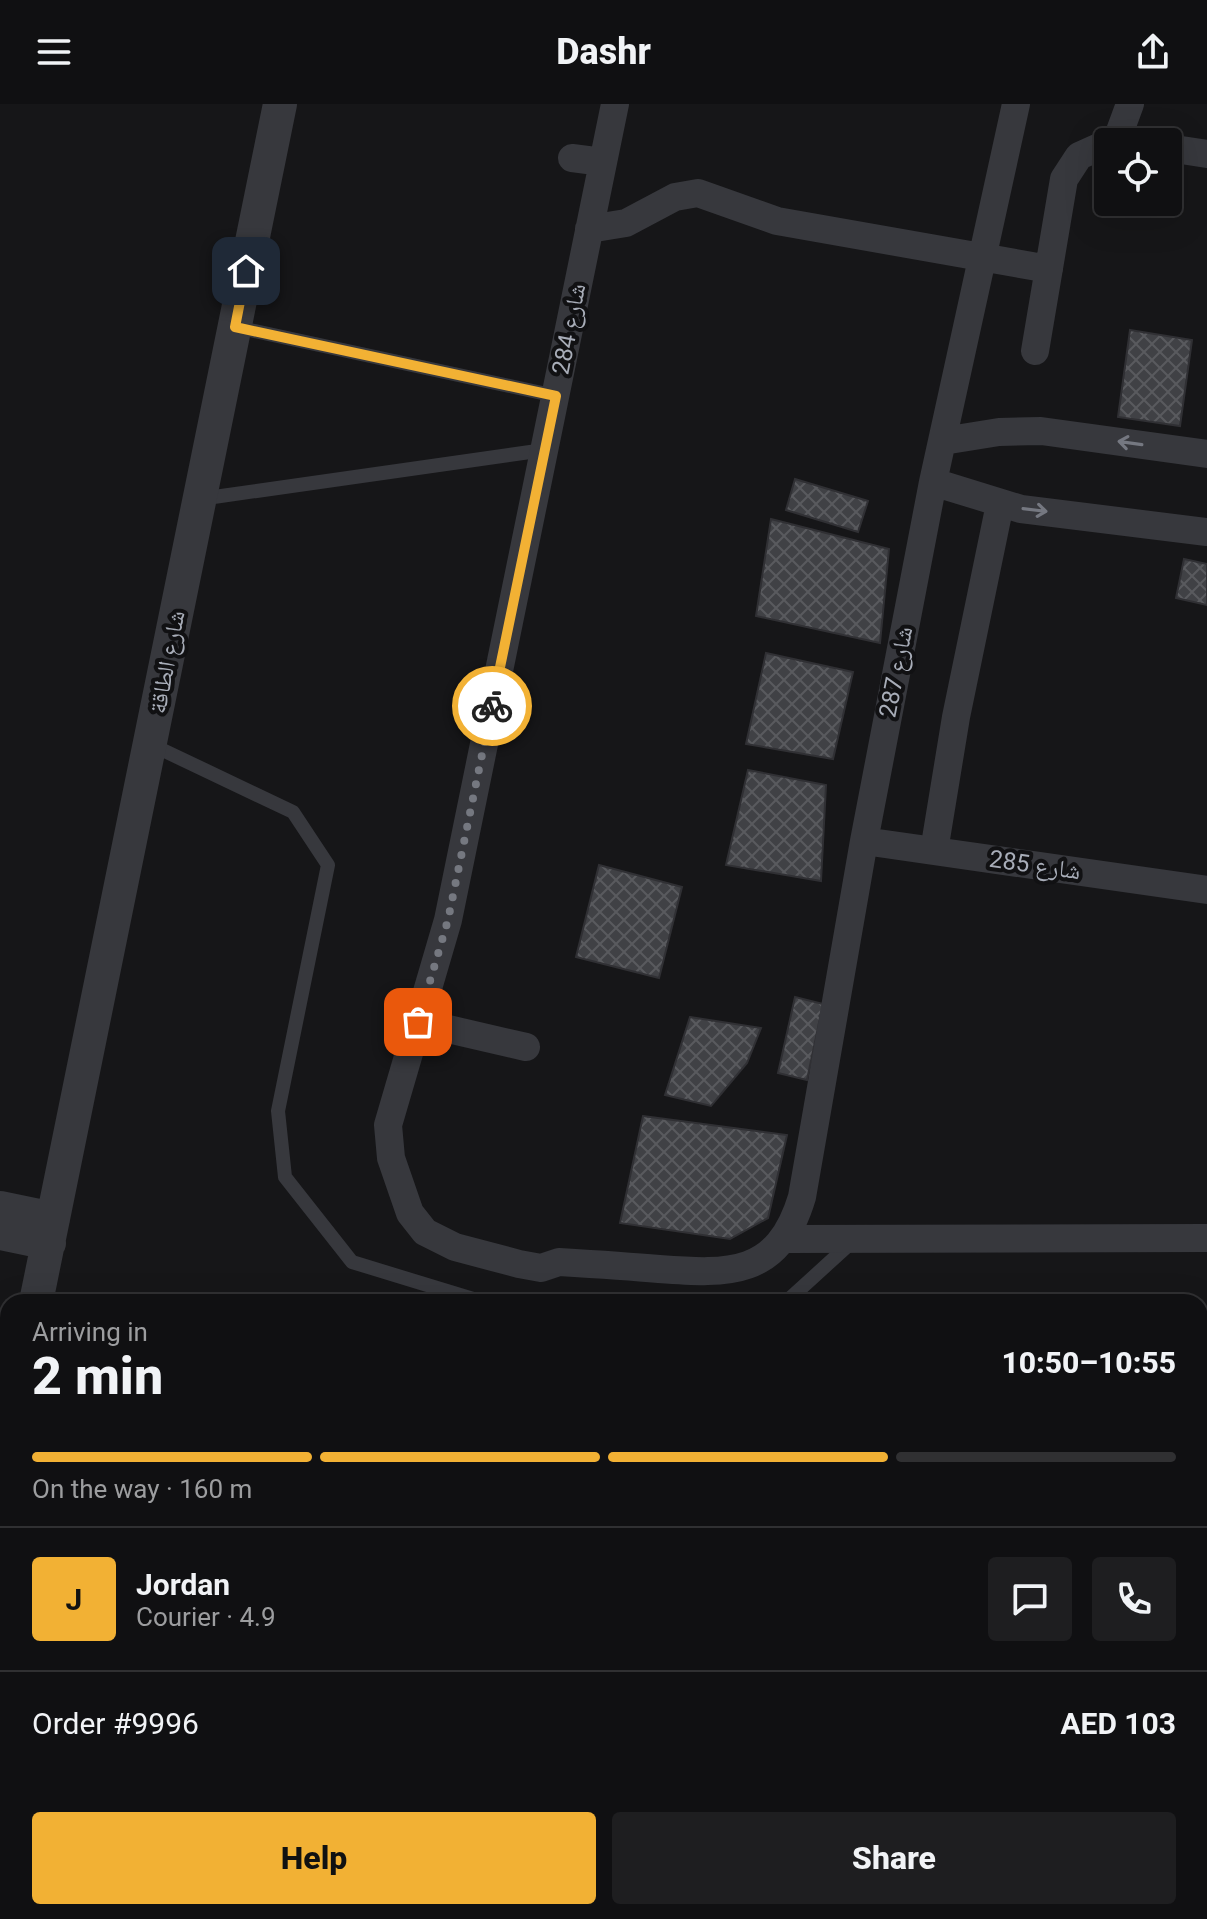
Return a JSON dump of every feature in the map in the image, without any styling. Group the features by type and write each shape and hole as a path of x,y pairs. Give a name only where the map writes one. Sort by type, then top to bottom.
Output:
{"street":[{"name":"شارع الطاقة","path":"38,1294 280,104"},
{"name":"شارع 284","path":"615,104 448,920 388,1125 391,1158 410,1213 425,1232 455,1247 541,1268 559,1262 720,1273 754,1262 783,1239"},
{"name":"شارع 287","path":"783,1239 794,1223 802,1197 864,841 933,482 1016,104"},
{"path":"1120,128 1130,104"},
{"path":"1035,351 1064,179 1079,156 1094,150"},
{"path":"1182,150 1207,154"},
{"path":"572,158 603,162"},
{"path":"589,229 626,223 675,197 698,193 777,221 1049,269"},
{"path":"943,441 999,432 1041,431 1207,454"},
{"path":"933,482 1000,504 1207,532"},
{"path":"934,851 956,717 1000,504"},
{"name":"شارع 285","path":"864,841 1207,890"},
{"path":"418,1022 526,1047"},
{"path":"0,1208 51,1231"},
{"path":"0,1233 51,1231"},
{"path":"783,1239 857,1236 1207,1238"}],"lane":[{"path":"235,327 556,396"},
{"path":"200,500 544,450"},
{"path":"150,743 293,812 328,865 278,1111 285,1177 352,1262 457,1294"},
{"path":"795,1294 857,1236"}],"building":[{"path":"1130,330 1192,340 1180,426 1118,417"},
{"path":"795,479 868,501 858,532 786,510"},
{"path":"771,519 889,549 880,643 756,616"},
{"path":"1184,559 1207,564 1207,605 1176,598"},
{"path":"766,653 853,672 833,759 746,744"},
{"path":"748,770 826,785 821,881 726,865"},
{"path":"599,865 682,887 659,978 576,957"},
{"path":"795,997 823,1004 807,1080 778,1073"},
{"path":"690,1017 761,1028 747,1063 711,1106 665,1095"},
{"path":"643,1116 787,1135 768,1218 730,1239 620,1223"}],"way so far":[{"path":"418,1022 448,920 492,706"}],"route":[{"path":"246,271 235,327 556,396 492,706"}]}
